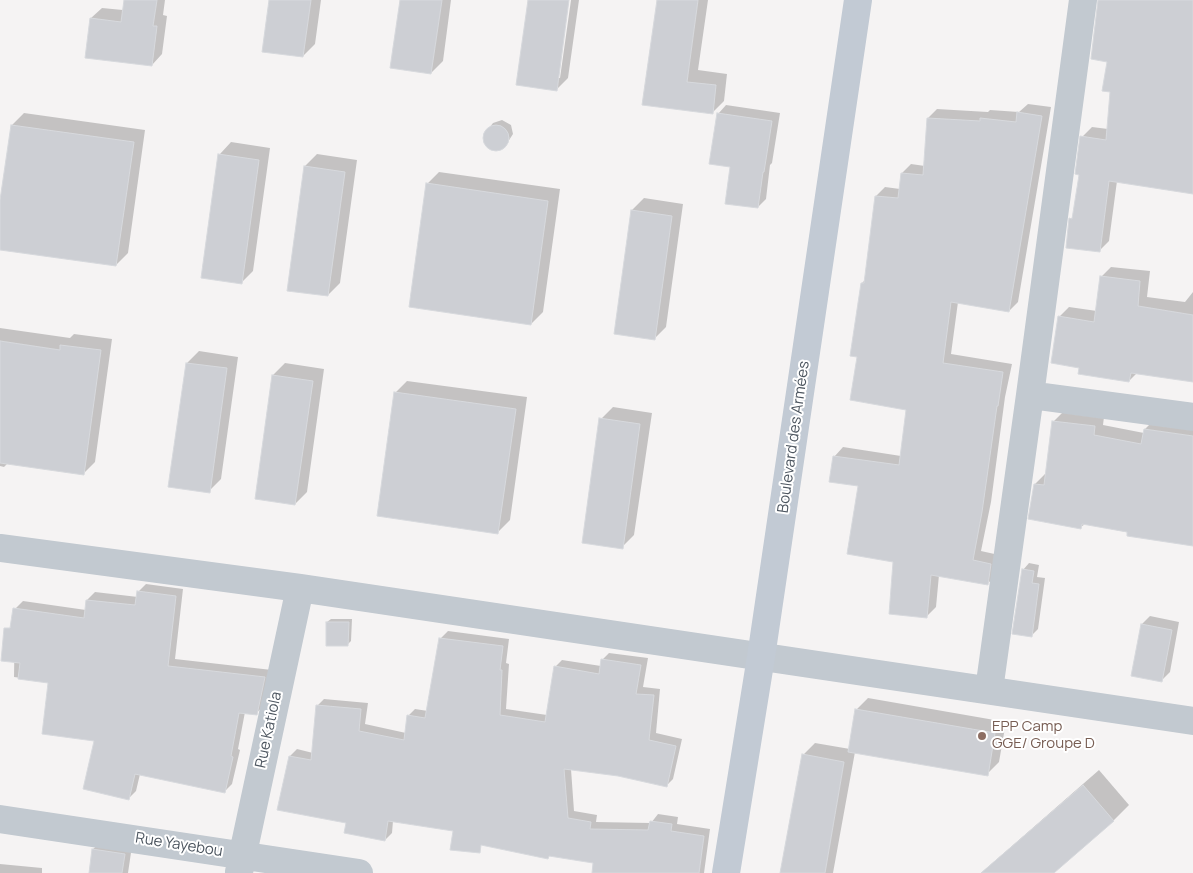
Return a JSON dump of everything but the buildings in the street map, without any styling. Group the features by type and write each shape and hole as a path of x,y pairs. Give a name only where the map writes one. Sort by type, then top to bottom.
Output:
{"street":[{"name":"Boulevard des Armées","path":"726,873 761,657 858,0"},
{"path":"988,690 1030,395 1082,0"},
{"path":"1030,395 1193,417"},
{"path":"0,548 300,588 1193,721"},
{"name":"Rue Katiola","path":"241,864 300,588"},
{"name":"Rue Yayebou","path":"0,819 241,864 359,873"}],"place":[{"name":"EPP Camp GGE/ Groupe D","path":"982,736"}]}
